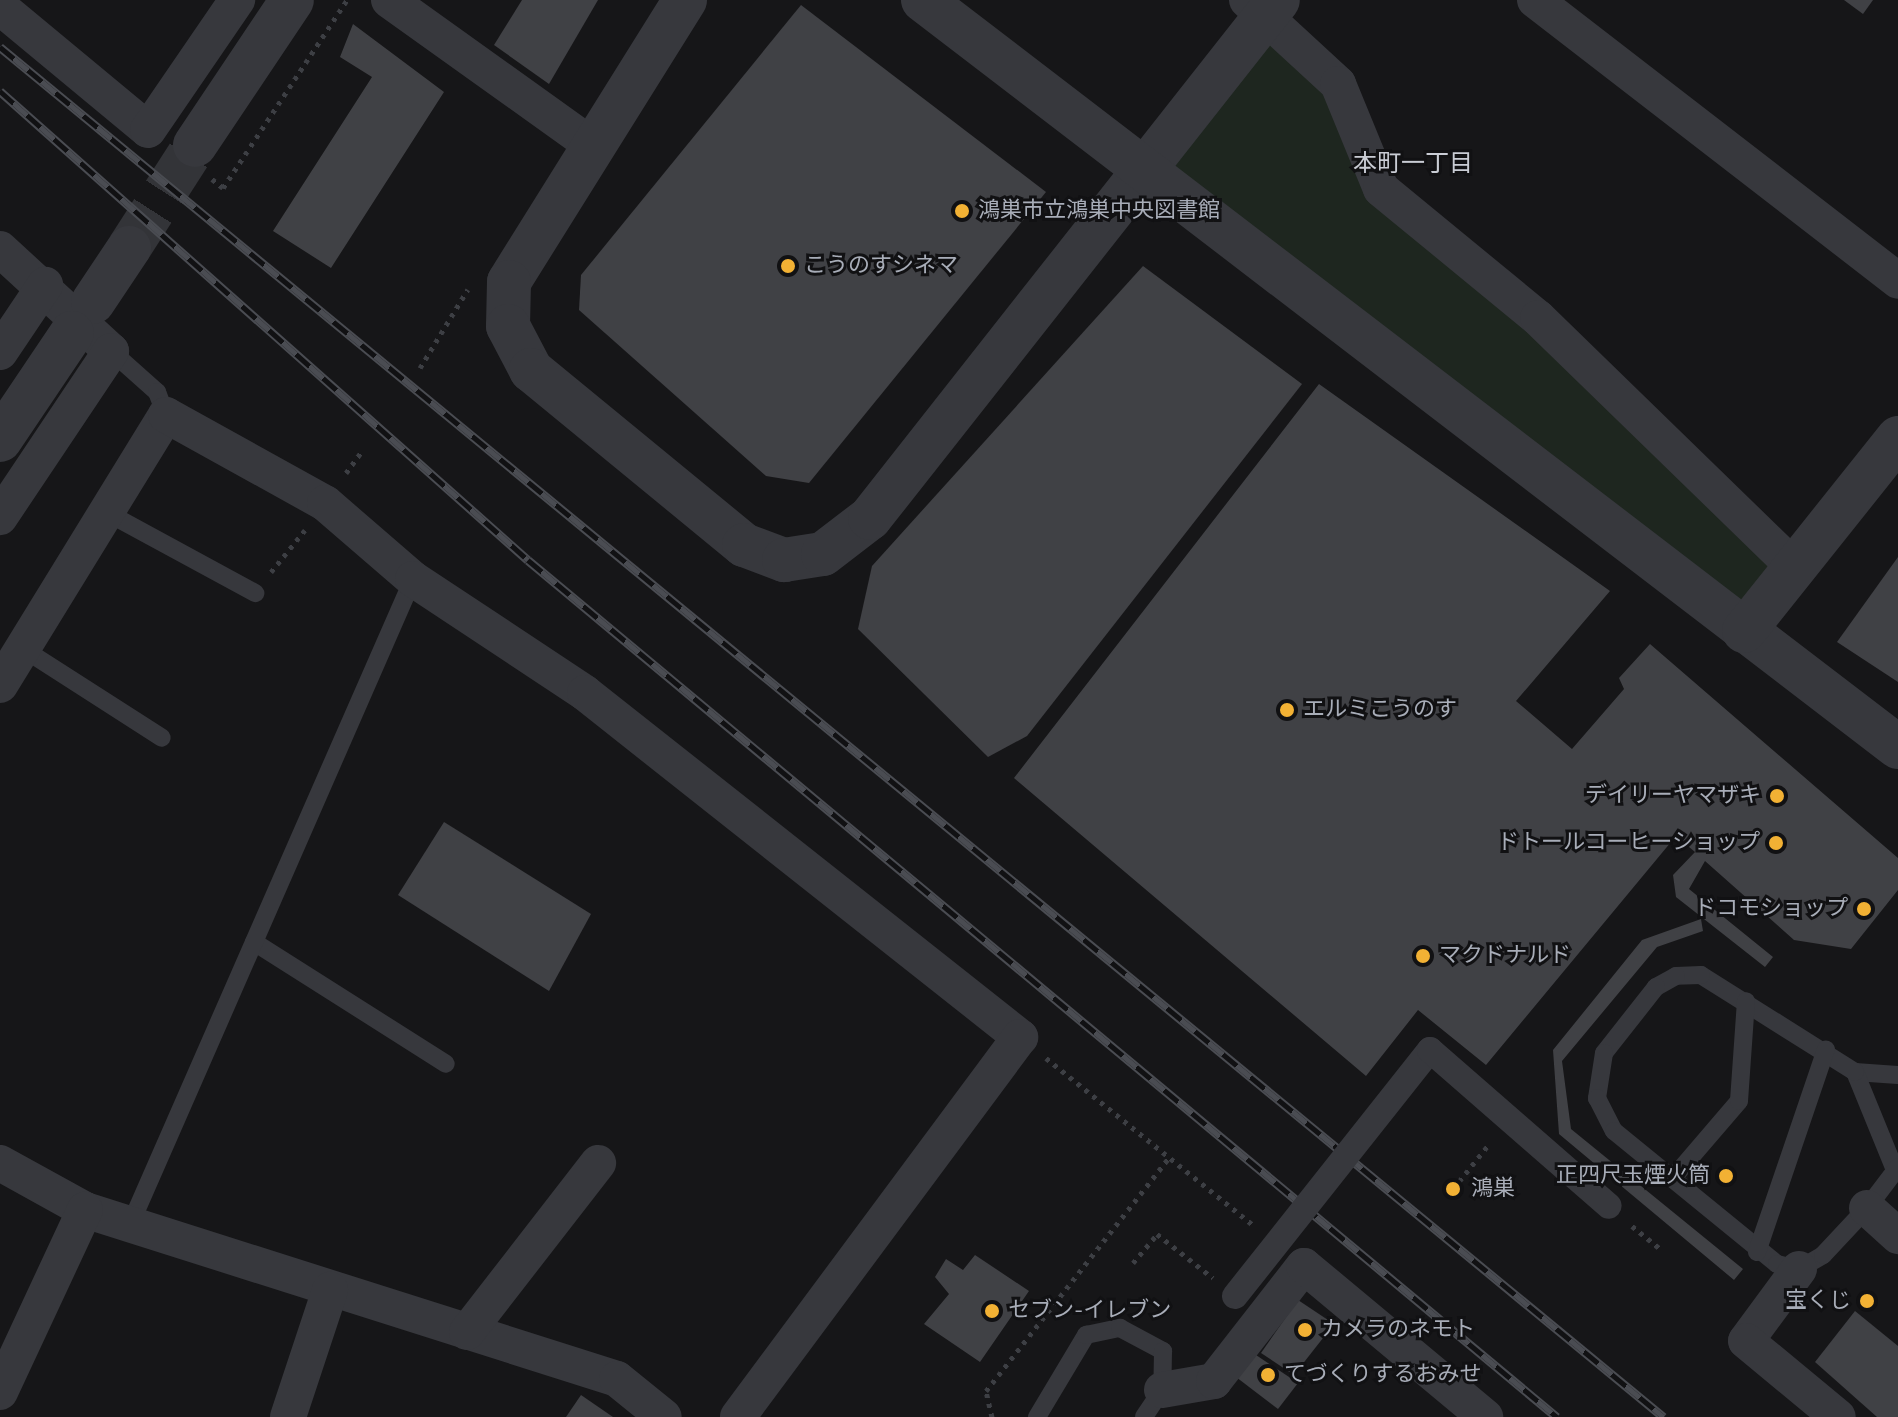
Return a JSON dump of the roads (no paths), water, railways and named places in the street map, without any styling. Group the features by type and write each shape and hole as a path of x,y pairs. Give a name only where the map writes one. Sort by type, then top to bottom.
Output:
{"street":[{"path":"0,7 148,130 237,0"},
{"path":"195,145 292,0"},
{"path":"389,0 593,146"},
{"path":"685,0 509,282 508,326 517,351 744,545 784,560 838,547 870,518 1264,4 1338,84 1381,189 1538,318 1796,569"},
{"path":"923,0 1138,172 1898,747"},
{"path":"1535,0 1898,281"},
{"path":"0,440 129,248"},
{"path":"0,517 111,351 45,285 1,252"},
{"path":"0,352 45,285"},
{"path":"0,685 166,415 325,503 413,579 585,693 1020,1037 738,1417"},
{"path":"1744,631 1898,438"},
{"path":"1235,1296 1430,1050 1609,1206"},
{"path":"0,1163 85,1210 617,1379 664,1417"},
{"path":"467,1332 598,1163"},
{"path":"1867,1208 1898,1236"},
{"path":"0,1392 85,1210"},
{"path":"1153,1404 1214,1381 1304,1266 1485,1417"},
{"path":"1799,1269 1746,1341 1838,1417"},
{"path":"288,1417 330,1290"}],"lane":[{"path":"111,351 157,392 166,415"},
{"path":"106,512 255,593"},
{"path":"130,1225 413,579"},
{"path":"22,648 162,738"},
{"path":"254,942 446,1064"},
{"path":"1701,975 1746,1001 1826,1049 1855,1072 1897,1168 1867,1208 1823,1255 1799,1269 1757,1252 1603,1116 1595,1082 1604,1053 1656,987 1676,976 1701,975"},
{"path":"1673,1178 1739,1101 1746,1001"},
{"path":"1757,1252 1826,1049"},
{"path":"1855,1072 1898,1075"},
{"path":"1042,1414 1058,1371 1099,1328 1143,1335 1163,1351 1153,1404"}],"tunnel":[{"path":"129,248 195,145"}],"railway":[{"path":"0,47 1664,1417"},
{"path":"0,91 528,560 1557,1417"}],"place":[{"name":"鴻巣市立鴻巣中央図書館","path":"962,211"},
{"name":"こうのすシネマ","path":"788,266"},
{"name":"エルミこうのす","path":"1287,710"},
{"name":"デイリーヤマザキ","path":"1777,796"},
{"name":"ドトールコーヒーショップ","path":"1776,843"},
{"name":"ドコモショップ","path":"1864,909"},
{"name":"マクドナルド","path":"1423,956"},
{"name":"正四尺玉煙火筒","path":"1726,1176"},
{"name":"鴻巣","path":"1453,1189"},
{"name":"宝くじ","path":"1867,1301"},
{"name":"セブン-イレブン","path":"992,1311"},
{"name":"カメラのネモト","path":"1305,1330"},
{"name":"てづくりするおみせ","path":"1268,1375"}],"district":[{"name":"本町一丁目","path":"1413,164"}]}
